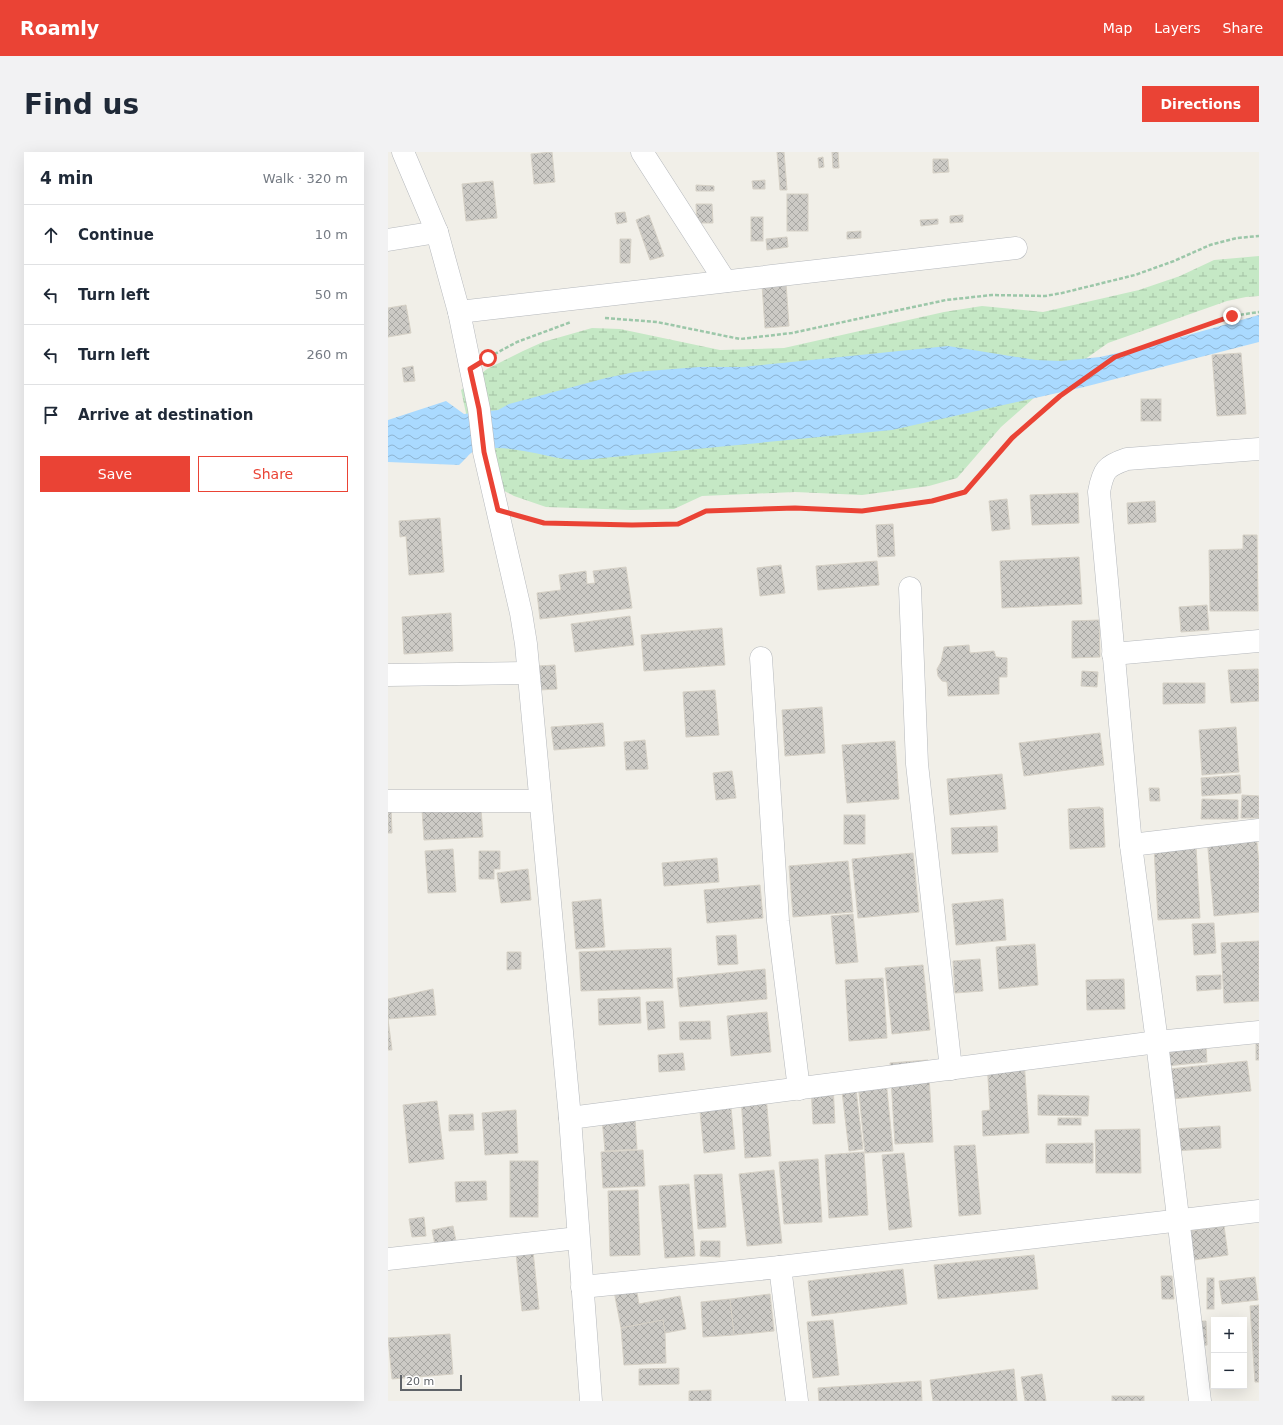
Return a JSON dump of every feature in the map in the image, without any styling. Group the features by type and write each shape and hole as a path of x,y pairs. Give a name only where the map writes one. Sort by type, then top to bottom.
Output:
{"street":[{"path":"403,152 437,232 459,312 479,409 484,452 521,613 570,1118 591,1401"},
{"path":"642,152 725,281"},
{"path":"388,240 437,232"},
{"path":"459,312 1016,248"},
{"path":"1200,1401 1132,845 1099,492 1102,477 1111,465 1127,459 1259,448"},
{"path":"910,588 917,764 951,1069"},
{"path":"1113,654 1259,641"},
{"path":"761,658 778,921 799,1089"},
{"path":"388,675 528,673"},
{"path":"388,801 539,801"},
{"path":"1132,845 1259,830"},
{"path":"570,1118 1157,1042 1259,1032"},
{"path":"582,1287 780,1267 1259,1211"},
{"path":"388,1259 578,1238"},
{"path":"780,1267 797,1401"}],"path":[{"path":"601,318 633,319 657,322 740,340 785,334 946,300 992,295 1044,296 1062,293 1135,275 1174,261 1210,245 1237,238 1259,236"},
{"path":"498,510 544,523 647,525 678,524 706,511 795,508 862,511 932,501 965,492 1012,438 1060,396 1115,357 1232,316 1259,312"},
{"path":"470,369 517,342 538,333 578,321"}],"green space":[{"path":"1259,256 1259,296 1227,301 1108,343 1051,383 1001,427 957,478 929,486 862,495 795,492 702,496 674,509 632,510 546,507 514,496 480,478 461,390 487,369 523,351 543,342 592,328 620,329 720,350 784,348 944,312 982,306 1043,312 1139,290 1180,276 1214,260"}],"water":[{"path":"1259,315 1259,342 1084,387 892,430 582,460 502,448 475,451 459,465 388,462 388,420 446,401 464,414 498,410 509,404 606,378 635,372 699,367 743,367 948,346 1036,360 1061,361 1100,357 1153,345"}],"building":[{"path":"552,152 555,182 534,184 531,154"},
{"path":"777,152 784,152 787,190 780,190"},
{"path":"832,152 838,152 839,168 833,168"},
{"path":"823,157 824,167 819,168 818,158"},
{"path":"933,159 948,159 949,172 933,173"},
{"path":"765,180 765,189 753,189 752,181"},
{"path":"493,181 497,218 466,221 462,184"},
{"path":"696,185 714,186 714,191 696,191"},
{"path":"787,194 808,194 808,231 787,231"},
{"path":"696,204 712,204 713,223 697,223"},
{"path":"625,212 627,222 617,224 615,213"},
{"path":"649,215 664,256 650,260 636,220"},
{"path":"963,215 963,222 950,223 950,216"},
{"path":"751,217 763,217 763,241 751,241"},
{"path":"938,219 938,224 921,226 920,220"},
{"path":"861,231 861,238 847,239 847,232"},
{"path":"787,237 788,247 767,250 766,239"},
{"path":"620,239 631,239 630,263 620,263"},
{"path":"786,283 789,326 765,328 762,285"},
{"path":"406,305 411,333 388,337 388,308"},
{"path":"1241,353 1246,414 1217,416 1212,355"},
{"path":"413,366 415,381 404,382 402,368"},
{"path":"1141,399 1161,399 1161,421 1141,421"},
{"path":"1078,493 1079,523 1032,525 1030,495"},
{"path":"1007,499 1010,529 992,531 989,501"},
{"path":"1155,501 1156,522 1128,524 1127,503"},
{"path":"440,518 444,572 409,575 406,536 400,537 399,521"},
{"path":"893,524 895,556 878,557 876,525"},
{"path":"1243,535 1257,535 1258,611 1210,611 1209,550 1243,549"},
{"path":"1079,557 1082,604 1002,608 1000,561"},
{"path":"877,561 879,585 818,590 816,566"},
{"path":"781,565 785,593 760,596 757,568"},
{"path":"626,567 632,608 540,619 537,593 561,590 559,575 586,571 587,584 595,583 593,571"},
{"path":"1207,605 1209,630 1181,632 1179,607"},
{"path":"451,613 453,651 404,654 402,617"},
{"path":"630,616 634,645 575,652 571,624"},
{"path":"1099,620 1100,657 1072,658 1072,621"},
{"path":"722,628 725,665 644,671 641,635"},
{"path":"969,645 970,653 994,651 996,657 1007,658 1007,677 999,677 999,694 948,696 947,682 942,681 938,676 937,669 941,662 944,647"},
{"path":"555,665 557,689 540,690 538,666"},
{"path":"1258,669 1259,701 1231,703 1228,670"},
{"path":"1082,671 1098,672 1097,687 1081,686"},
{"path":"1163,683 1205,683 1205,703 1163,704"},
{"path":"715,690 719,735 686,737 683,692"},
{"path":"822,707 825,753 785,756 782,710"},
{"path":"603,723 605,746 554,750 551,727"},
{"path":"1236,727 1239,772 1202,775 1199,730"},
{"path":"1100,733 1104,765 1024,776 1019,743"},
{"path":"645,740 648,769 626,770 624,742"},
{"path":"895,741 899,799 847,803 842,745"},
{"path":"732,771 736,798 716,800 713,773"},
{"path":"1002,774 1006,809 950,815 947,779"},
{"path":"1240,775 1241,793 1202,796 1201,778"},
{"path":"1149,788 1159,788 1160,801 1150,801"},
{"path":"1242,795 1259,796 1259,818 1241,818"},
{"path":"1202,799 1238,800 1238,819 1201,819"},
{"path":"388,807 391,807 392,833 388,833"},
{"path":"1100,807 1102,844 1071,846 1069,809"},
{"path":"481,808 483,837 424,840 422,810"},
{"path":"1103,808 1105,847 1070,849 1068,809"},
{"path":"844,815 865,815 865,844 844,844"},
{"path":"997,826 998,852 952,854 951,828"},
{"path":"1256,834 1259,863 1259,912 1214,916 1207,838"},
{"path":"1196,846 1200,918 1158,920 1154,848"},
{"path":"453,849 456,892 428,893 425,851"},
{"path":"479,851 500,851 500,869 494,869 494,879 479,879"},
{"path":"913,853 919,912 858,918 852,859"},
{"path":"717,858 719,882 664,886 662,863"},
{"path":"848,861 853,912 793,917 789,866"},
{"path":"528,869 531,900 501,903 497,873"},
{"path":"760,885 763,918 707,923 704,890"},
{"path":"601,899 605,947 576,949 572,902"},
{"path":"1003,899 1006,940 956,945 952,904"},
{"path":"853,914 858,962 836,964 831,916"},
{"path":"1214,923 1216,953 1194,955 1192,924"},
{"path":"736,935 738,964 718,965 716,936"},
{"path":"1259,941 1259,1001 1224,1003 1221,943"},
{"path":"1035,944 1038,985 999,989 996,947"},
{"path":"671,948 673,988 581,991 579,952"},
{"path":"507,952 521,952 521,969 507,970"},
{"path":"980,959 983,991 955,993 953,961"},
{"path":"923,965 930,1030 892,1034 885,968"},
{"path":"765,969 767,999 680,1007 677,978"},
{"path":"1221,975 1221,989 1197,991 1196,976"},
{"path":"883,978 887,1038 849,1041 845,980"},
{"path":"1124,979 1125,1009 1087,1010 1086,980"},
{"path":"433,989 436,1015 388,1019 388,999"},
{"path":"640,997 641,1023 599,1025 598,999"},
{"path":"663,1001 665,1028 648,1030 646,1002"},
{"path":"767,1012 771,1052 731,1056 727,1016"},
{"path":"388,1019 392,1050 388,1050"},
{"path":"710,1021 711,1039 680,1040 679,1022"},
{"path":"1256,1033 1259,1033 1259,1060 1256,1060"},
{"path":"1206,1047 1207,1062 1166,1066 1164,1052"},
{"path":"683,1053 685,1070 659,1072 658,1055"},
{"path":"928,1060 933,1142 895,1144 890,1063"},
{"path":"1024,1060 1029,1133 983,1136 982,1111 990,1110 987,1062"},
{"path":"1247,1061 1251,1091 1172,1099 1169,1069"},
{"path":"885,1070 893,1151 865,1153 857,1073"},
{"path":"855,1081 863,1149 849,1151 841,1083"},
{"path":"833,1085 835,1123 813,1124 811,1086"},
{"path":"766,1095 771,1156 745,1158 741,1097"},
{"path":"1038,1095 1089,1096 1088,1116 1038,1115"},
{"path":"730,1098 735,1149 704,1153 699,1101"},
{"path":"437,1101 444,1159 409,1163 403,1105"},
{"path":"634,1104 637,1149 605,1151 601,1108"},
{"path":"516,1110 518,1153 485,1155 482,1113"},
{"path":"473,1114 474,1130 449,1131 449,1115"},
{"path":"1058,1118 1081,1118 1081,1125 1058,1125"},
{"path":"1220,1126 1221,1148 1174,1151 1173,1129"},
{"path":"1140,1129 1141,1173 1096,1173 1095,1130"},
{"path":"1093,1143 1093,1163 1046,1163 1046,1144"},
{"path":"975,1145 981,1214 959,1216 954,1146"},
{"path":"643,1150 645,1186 603,1188 601,1152"},
{"path":"864,1152 868,1215 829,1218 825,1155"},
{"path":"904,1153 912,1227 889,1230 882,1155"},
{"path":"818,1159 822,1222 784,1224 779,1162"},
{"path":"510,1161 538,1161 538,1217 510,1217"},
{"path":"774,1170 782,1243 747,1246 739,1174"},
{"path":"722,1174 726,1227 698,1229 694,1175"},
{"path":"486,1181 487,1200 456,1202 455,1182"},
{"path":"689,1184 695,1256 665,1258 659,1186"},
{"path":"638,1190 640,1255 610,1256 608,1191"},
{"path":"424,1217 426,1236 412,1237 409,1219"},
{"path":"453,1226 456,1241 435,1245 432,1230"},
{"path":"1224,1226 1228,1255 1194,1260 1190,1231"},
{"path":"701,1241 720,1241 720,1257 700,1256"},
{"path":"533,1251 539,1309 522,1311 516,1253"},
{"path":"1034,1255 1038,1289 938,1299 934,1265"},
{"path":"903,1269 907,1304 812,1316 808,1281"},
{"path":"1161,1276 1172,1276 1174,1299 1162,1299"},
{"path":"1255,1277 1258,1300 1222,1304 1219,1281"},
{"path":"1207,1278 1214,1278 1214,1309 1207,1309"},
{"path":"636,1287 639,1304 680,1296 686,1329 665,1333 663,1320 621,1328 614,1291"},
{"path":"770,1294 774,1331 734,1335 730,1299"},
{"path":"730,1299 734,1335 703,1337 701,1302"},
{"path":"1259,1305 1259,1382 1255,1382 1250,1306"},
{"path":"663,1320 666,1363 624,1365 621,1328"},
{"path":"833,1320 839,1375 813,1378 807,1322"},
{"path":"1198,1321 1206,1321 1207,1345 1200,1346"},
{"path":"450,1334 453,1374 392,1379 388,1338"},
{"path":"679,1368 679,1384 639,1385 639,1369"},
{"path":"1014,1369 1017,1401 933,1401 930,1380"},
{"path":"1042,1374 1046,1401 1025,1401 1021,1377"},
{"path":"921,1381 922,1401 819,1401 818,1388"},
{"path":"711,1390 711,1401 689,1401 689,1391"},
{"path":"1112,1396 1144,1396 1144,1401 1112,1401"}],"route":[{"path":"488,358 470,369 479,409 484,452 498,510 544,523 612,525 678,524 706,511 795,508 862,511 932,501 965,492 1012,438 1060,396 1115,357 1232,316"}]}
